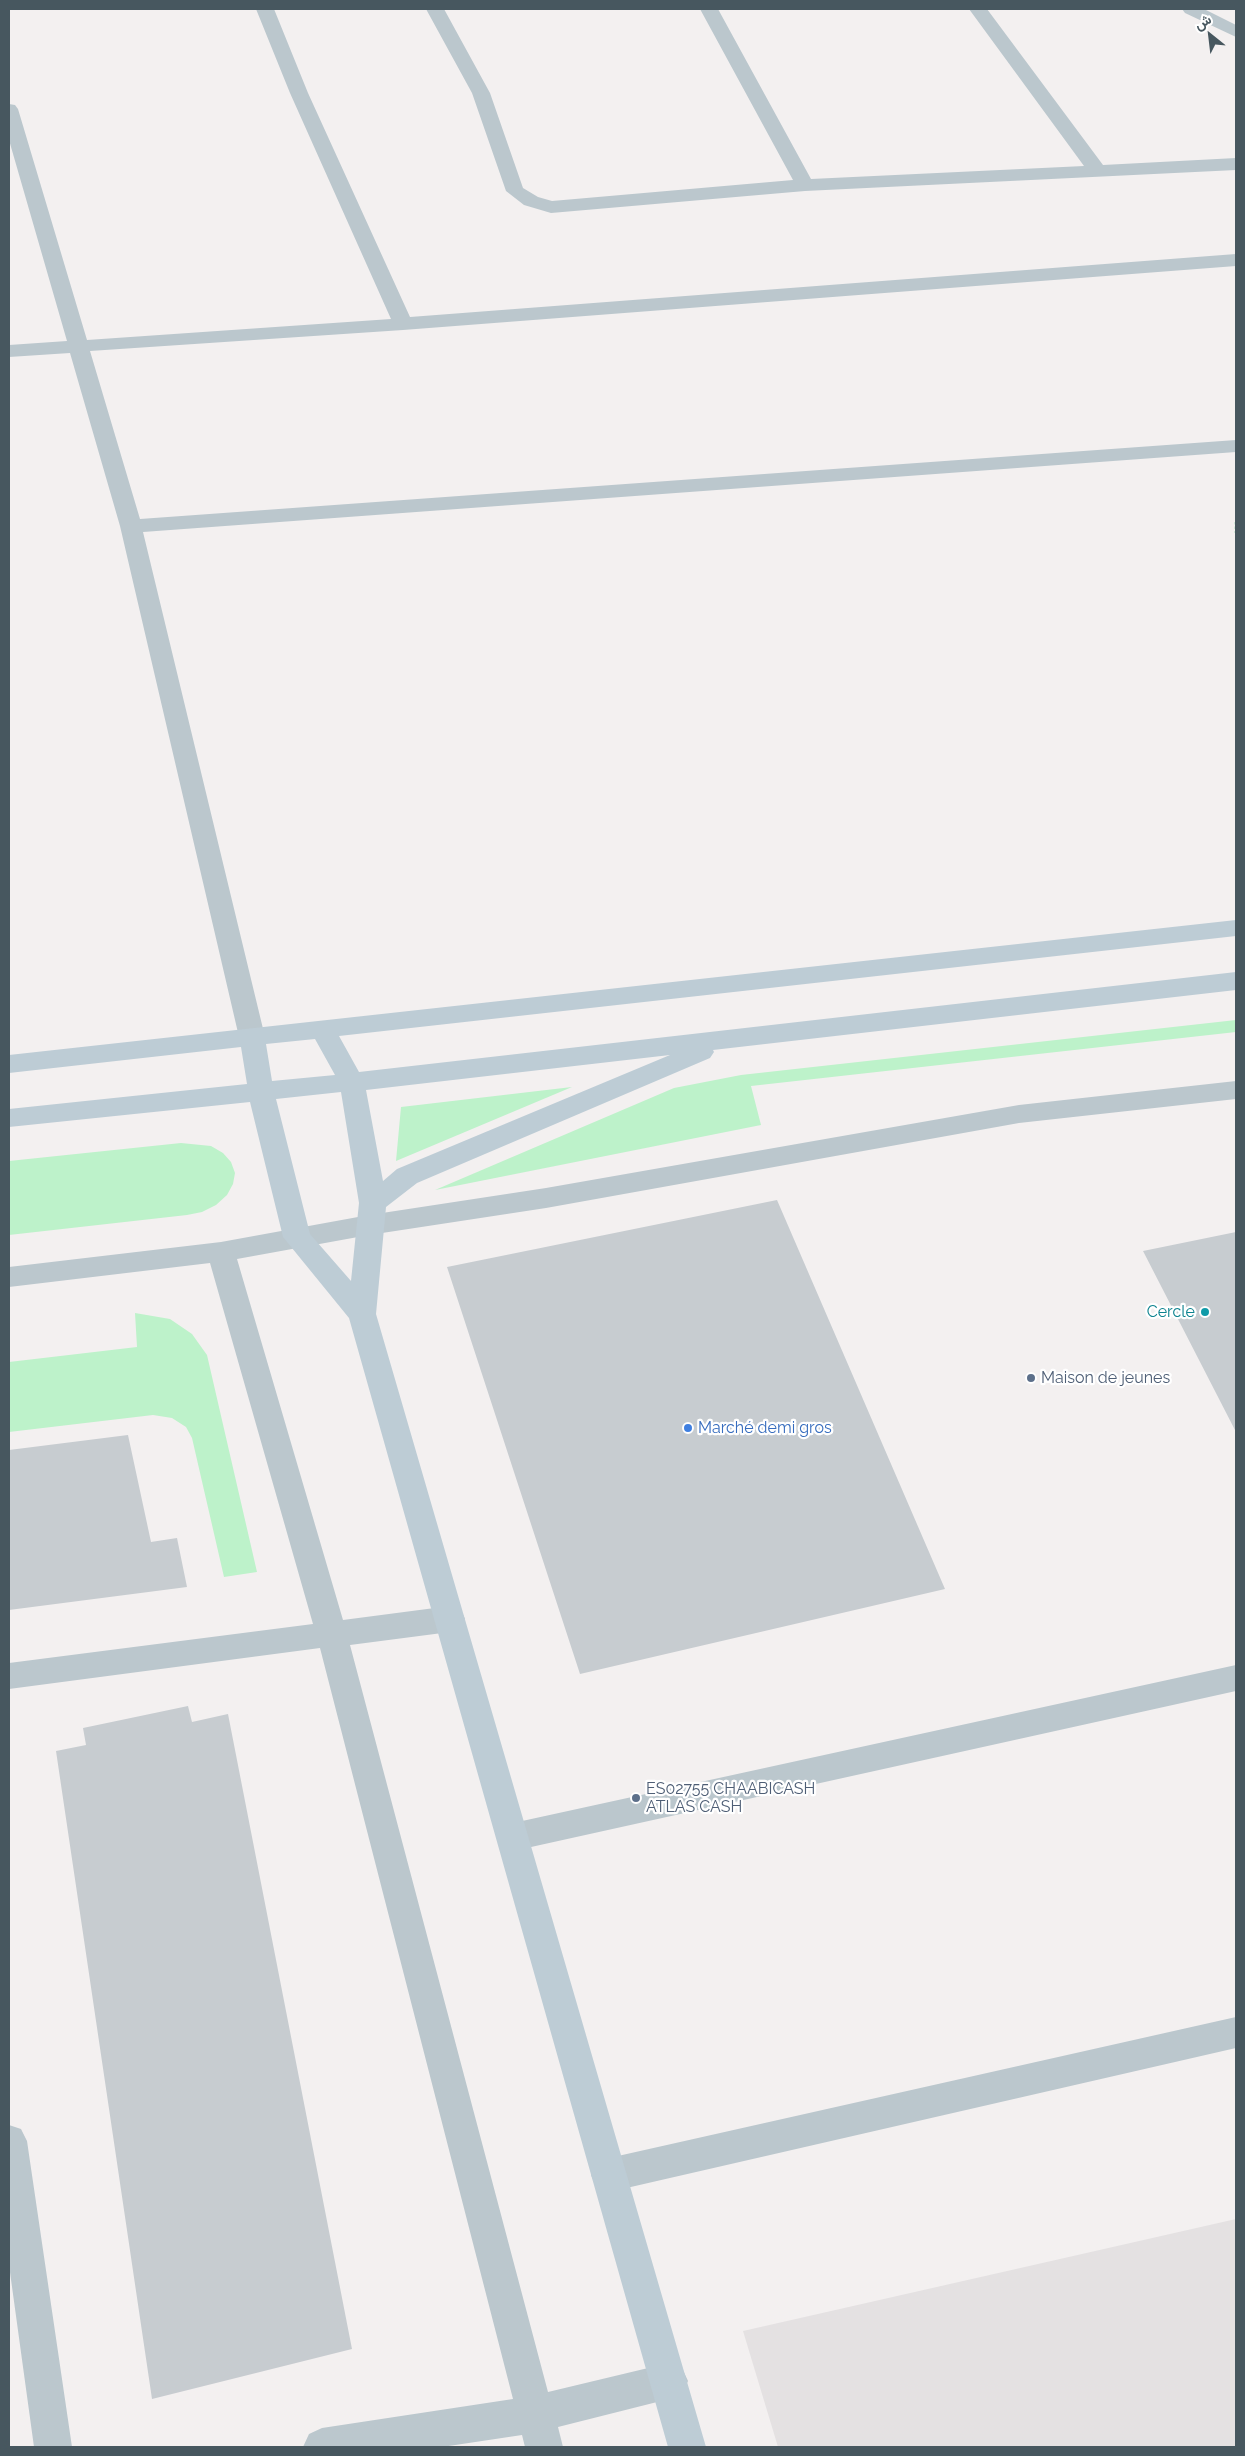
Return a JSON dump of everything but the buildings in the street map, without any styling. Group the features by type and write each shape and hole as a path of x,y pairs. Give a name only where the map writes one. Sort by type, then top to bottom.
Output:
{"main road":[{"path":"9,1064 323,1031 741,982 1236,928"},
{"path":"9,1118 352,1082 1236,981"},
{"path":"323,1031 352,1082 371,1214 362,1314 687,2447"},
{"path":"252,1037 261,1091 297,1237 362,1314"},
{"path":"371,1214 408,1176 669,1064 740,1037"}],"street":[{"path":"265,9 299,93 403,324"},
{"path":"435,9 481,93 515,191 531,201 551,207 805,185 1236,164"},
{"path":"709,9 805,185"},
{"path":"978,9 1097,170"},
{"path":"1191,9 1236,32"},
{"path":"9,109 131,526 252,1037"},
{"path":"9,351 403,324 1035,273 1236,260"},
{"path":"131,526 1236,446"},
{"path":"9,1277 221,1252 297,1237 371,1214 546,1198 1019,1114 1236,1090"},
{"path":"221,1252 332,1635 540,2431"},
{"path":"9,1676 450,1619"},
{"path":"513,1837 1236,1678"},
{"path":"609,2175 1236,2032"},
{"path":"9,2141 53,2447"},
{"path":"322,2447 540,2431 669,2381"}],"path":[{"path":"1236,522 1236,532"}],"shaded area":[{"path":"1236,2219 1236,2447 778,2447 743,2331"}],"green space":[{"path":"1236,1020 1236,1032 751,1086 761,1125 435,1190 674,1088 741,1075"},
{"path":"572,1087 396,1161 401,1107"},
{"path":"181,1143 211,1146 223,1153 231,1162 235,1173 233,1184 227,1195 216,1205 202,1212 187,1215 9,1235 9,1161"},
{"path":"135,1313 170,1319 192,1334 207,1355 257,1572 224,1577 192,1438 186,1427 172,1418 153,1415 9,1432 9,1362 137,1347"}],"place":[{"name":"Cercle","path":"1205,1312"},
{"name":"Maison de jeunes","path":"1031,1378"},
{"name":"Marché demi gros","path":"688,1428"},
{"name":"ES02755 CHAABICASH ATLAS CASH","path":"636,1798"}]}
